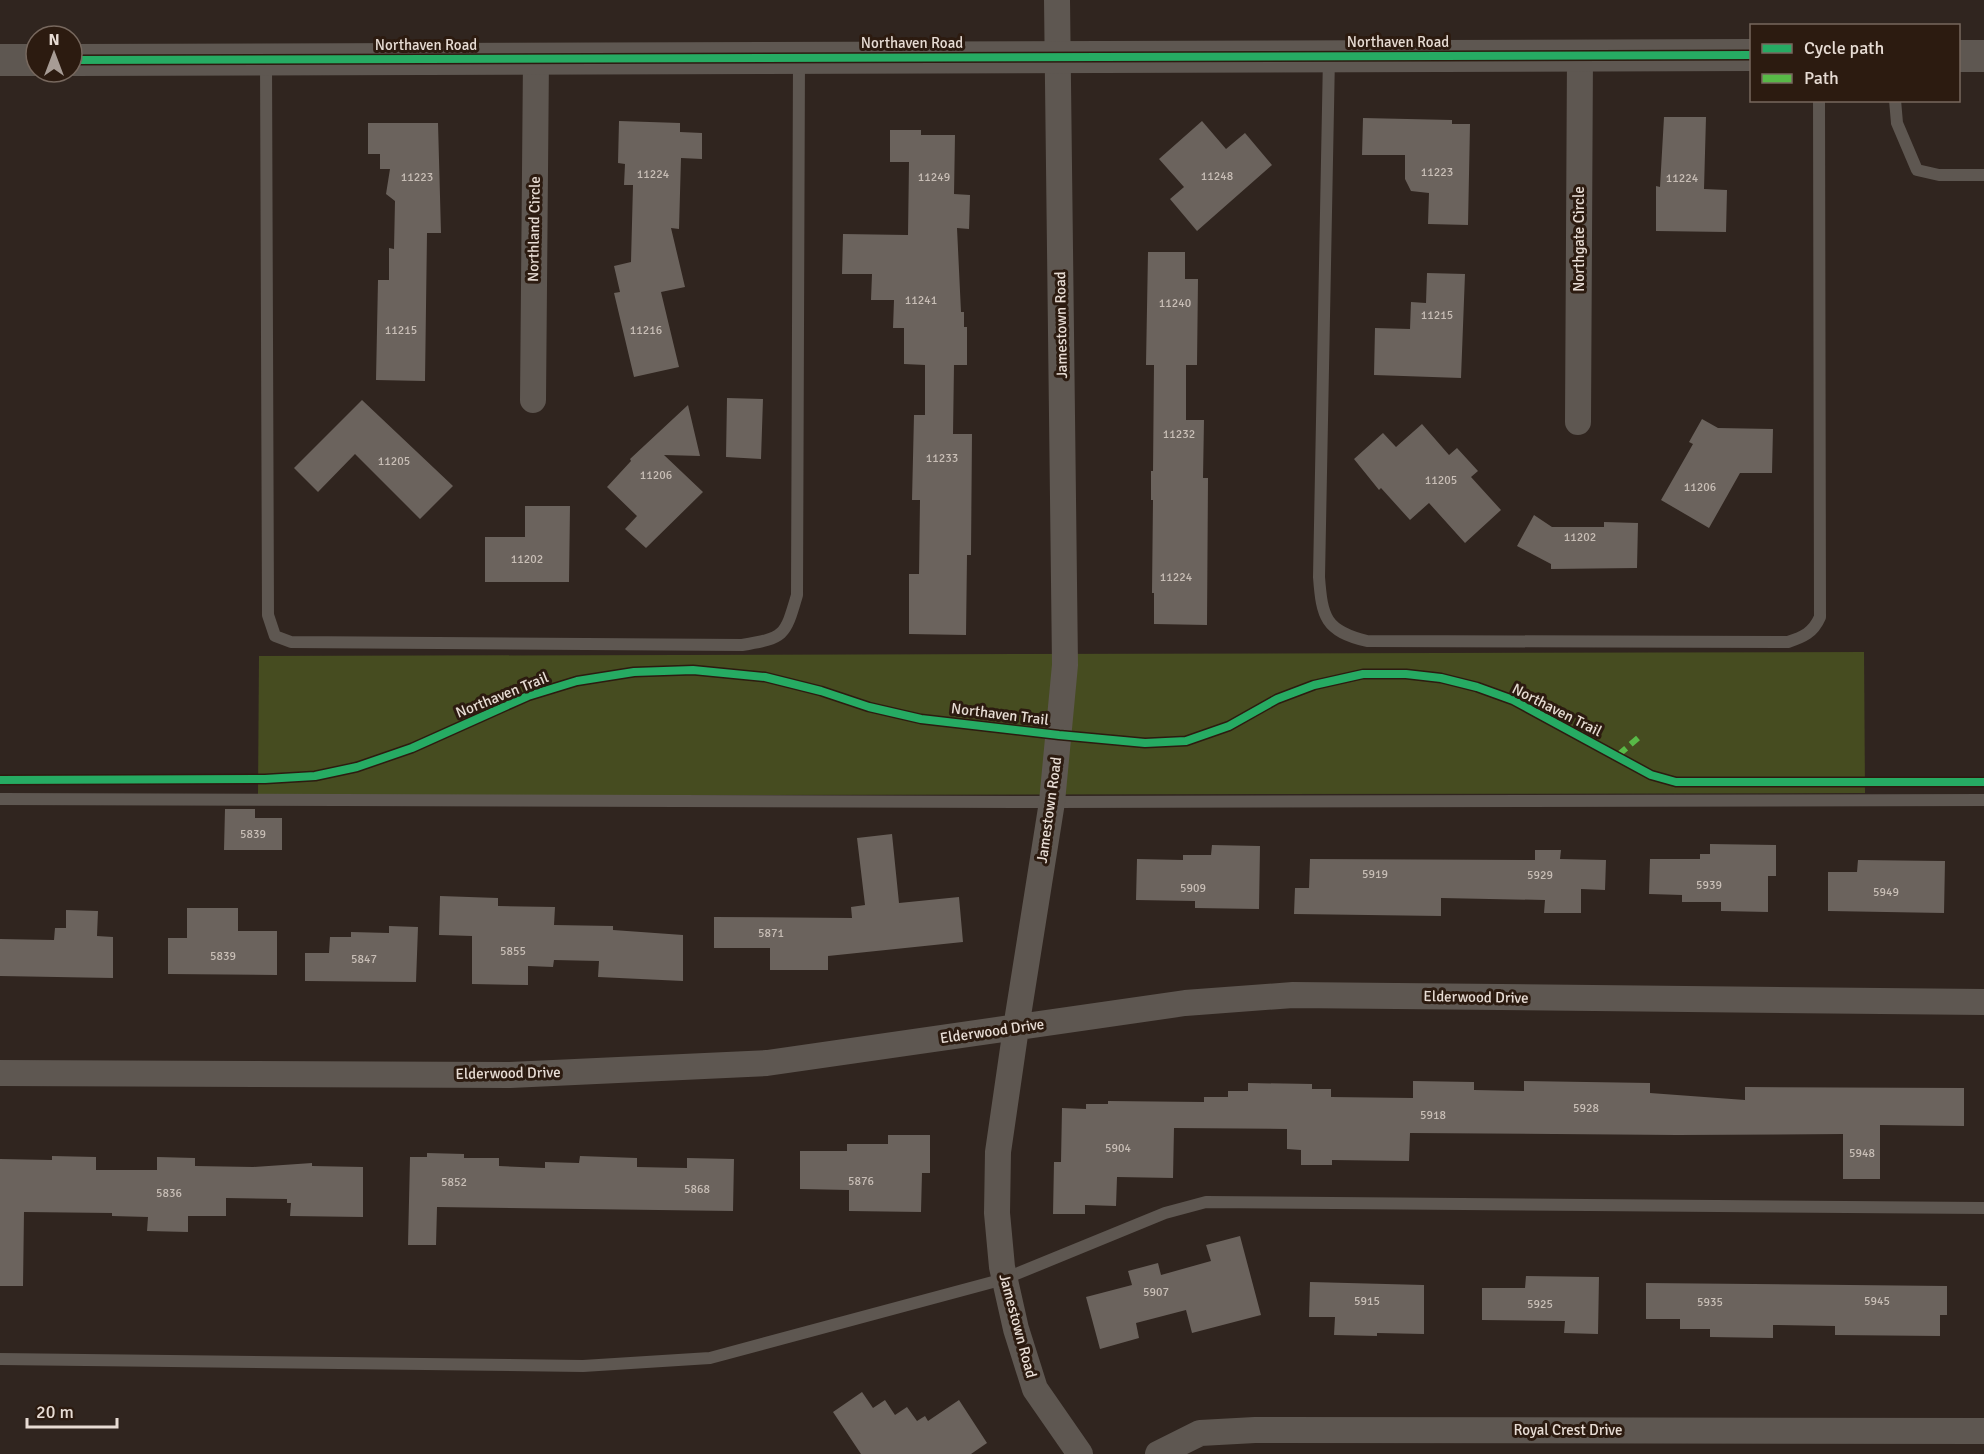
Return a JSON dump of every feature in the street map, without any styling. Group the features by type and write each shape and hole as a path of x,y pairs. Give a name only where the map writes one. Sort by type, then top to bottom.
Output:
{"street":[{"name":"Jamestown Road","path":"1057,0 1065,665 1052,802 998,1152 997,1214 1004,1279 1016,1329 1035,1389 1080,1454"},
{"name":"Northgate Circle","path":"1578,422 1580,55"},
{"name":"Northaven Road","path":"84,60 1750,56"},
{"path":"1960,56 1984,56"},
{"name":"Northland Circle","path":"533,400 536,58"},
{"path":"0,60 24,60"},
{"name":"Elderwood Drive","path":"0,1072 522,1074 767,1063 1185,1003 1293,995 1984,1002"},
{"name":"Royal Crest Drive","path":"1158,1454 1200,1433 1256,1430 1984,1431"}],"lane":[{"path":"1329,56 1319,577 1321,600 1328,621 1345,636 1367,641 1788,642 1815,629 1820,617 1819,102"},
{"path":"267,59 268,615 275,636 291,642 742,645 773,640 788,626 797,594 799,57"},
{"path":"1895,102 1897,123 1917,170 1939,175 1984,176"},
{"path":"0,798 1052,802 1984,800"},
{"path":"0,1359 583,1366 710,1358 1004,1279 1165,1214 1206,1202 1984,1208"}],"green space":[{"path":"1864,652 1865,793 258,796 259,656"}],"building":[{"path":"1664,117 1706,117 1704,189 1727,190 1726,232 1656,231 1656,186 1660,187"},
{"path":"1363,118 1452,120 1452,124 1470,124 1468,225 1428,224 1429,193 1411,191 1405,179 1405,155 1362,155"},
{"path":"619,121 680,123 680,132 702,133 702,159 681,158 679,229 671,228 685,287 661,292 679,367 634,377 614,293 620,292 614,266 631,262 633,185 624,185 625,164 618,163"},
{"path":"1202,121 1226,149 1245,133 1272,165 1197,231 1170,199 1184,187 1159,159"},
{"path":"368,123 438,123 441,233 427,233 425,381 376,380 378,280 389,280 389,248 394,249 395,201 386,194 390,169 380,169 380,154 368,154"},
{"path":"890,130 921,130 921,135 955,135 954,194 970,195 969,229 957,228 961,312 964,312 964,327 967,327 967,365 954,365 953,434 972,434 971,555 967,555 966,635 909,634 909,574 919,574 920,500 912,500 914,415 925,415 925,365 904,364 904,328 893,328 894,300 871,300 872,274 842,274 843,234 908,235 909,162 890,162"},
{"path":"1148,252 1185,252 1185,279 1198,279 1197,365 1186,365 1186,420 1204,420 1203,478 1208,478 1207,625 1154,624 1151,471 1153,471 1154,365 1146,365"},
{"path":"1427,273 1465,274 1461,378 1374,375 1375,328 1410,329 1411,302 1426,303"},
{"path":"727,398 763,399 761,459 726,457"},
{"path":"362,400 453,486 420,519 355,454 318,492 294,468"},
{"path":"688,405 700,456 664,455 703,492 646,548 625,529 637,516 607,487 631,461 630,459"},
{"path":"1702,419 1718,428 1773,429 1772,473 1740,473 1709,528 1661,500 1693,444 1689,442"},
{"path":"1422,424 1449,455 1457,448 1478,471 1471,477 1501,510 1465,543 1429,503 1410,520 1381,488 1379,490 1354,459 1383,433 1396,447"},
{"path":"525,506 570,506 569,582 485,582 485,537 525,537"},
{"path":"1534,515 1552,527 1604,527 1604,522 1638,523 1637,568 1551,569 1551,564 1517,546"},
{"path":"225,809 255,809 255,818 282,818 282,850 224,850"},
{"path":"892,834 899,903 959,897 963,942 828,956 828,970 770,970 770,948 714,948 714,917 852,918 851,907 865,905 857,838"},
{"path":"1710,844 1776,845 1776,876 1768,876 1768,912 1721,911 1721,902 1682,902 1682,895 1649,894 1650,859 1700,859 1700,854 1710,854"},
{"path":"1212,845 1260,846 1259,909 1195,908 1195,901 1136,900 1137,859 1183,860 1183,855 1211,855"},
{"path":"1535,850 1561,850 1560,859 1606,860 1605,890 1581,889 1581,913 1544,913 1545,900 1441,898 1441,916 1294,914 1295,888 1309,888 1310,859 1535,860"},
{"path":"1858,860 1945,861 1944,913 1828,911 1828,872 1857,872"},
{"path":"440,896 498,898 498,906 555,907 554,925 613,926 613,930 683,935 683,981 598,977 599,961 554,960 553,967 528,966 528,985 472,984 472,936 439,935"},
{"path":"187,908 238,908 238,931 277,931 277,975 168,974 168,938 187,938"},
{"path":"66,910 98,911 97,936 113,937 113,978 0,976 0,939 54,940 55,928 66,928"},
{"path":"389,926 418,927 416,982 305,981 305,953 329,953 330,937 351,937 351,932 389,933"},
{"path":"1413,1081 1474,1082 1474,1090 1524,1091 1524,1081 1650,1083 1650,1093 1745,1100 1745,1087 1964,1088 1964,1126 1880,1125 1880,1179 1843,1179 1843,1134 1410,1133 1409,1161 1332,1160 1332,1165 1301,1165 1301,1150 1287,1149 1287,1129 1174,1128 1173,1178 1117,1177 1116,1206 1085,1205 1085,1214 1053,1214 1054,1162 1061,1162 1062,1108 1086,1109 1086,1104 1108,1104 1108,1101 1204,1102 1204,1097 1228,1097 1228,1091 1248,1091 1248,1083 1312,1084 1312,1089 1331,1089 1331,1097 1413,1098"},
{"path":"888,1135 930,1135 930,1173 922,1173 921,1212 849,1211 849,1190 800,1189 800,1151 847,1151 847,1144 888,1144"},
{"path":"427,1153 464,1154 464,1158 499,1158 499,1166 545,1168 545,1162 579,1163 580,1156 637,1158 637,1167 687,1168 687,1158 734,1159 733,1211 437,1207 436,1245 408,1245 410,1157 427,1157"},
{"path":"52,1156 96,1157 96,1170 157,1170 157,1157 195,1158 195,1166 253,1167 312,1163 312,1166 363,1167 363,1217 290,1216 291,1203 287,1203 287,1199 226,1198 226,1216 188,1216 188,1232 147,1231 148,1217 112,1216 112,1213 24,1212 23,1286 0,1286 0,1159 52,1160"},
{"path":"1240,1236 1261,1315 1192,1333 1186,1310 1136,1323 1139,1338 1100,1349 1086,1297 1132,1285 1128,1271 1158,1263 1161,1275 1211,1261 1206,1245"},
{"path":"1526,1276 1599,1277 1598,1334 1564,1333 1565,1321 1482,1320 1482,1288 1525,1288"},
{"path":"1310,1282 1424,1285 1424,1334 1334,1335 1335,1317 1309,1317"},
{"path":"1646,1283 1947,1286 1947,1315 1940,1315 1940,1336 1835,1335 1835,1326 1773,1325 1773,1338 1710,1337 1710,1329 1680,1329 1680,1319 1646,1319"},
{"path":"862,1392 873,1408 885,1400 895,1415 907,1407 917,1421 925,1416 928,1421 959,1400 987,1443 971,1454 861,1454 833,1412"}],"marked path":[{"path":"1617,756 1638,738"}],"cycle path":[{"path":"84,60 1750,55"},
{"name":"Northaven Trail","path":"0,780 265,779 315,776 357,767 412,748 528,696 577,681 634,672 693,670 765,677 821,691 869,707 921,719 1145,743 1186,741 1229,726 1277,699 1314,685 1363,674 1406,674 1441,678 1477,687 1513,700 1651,775 1676,782 1984,782"}]}
